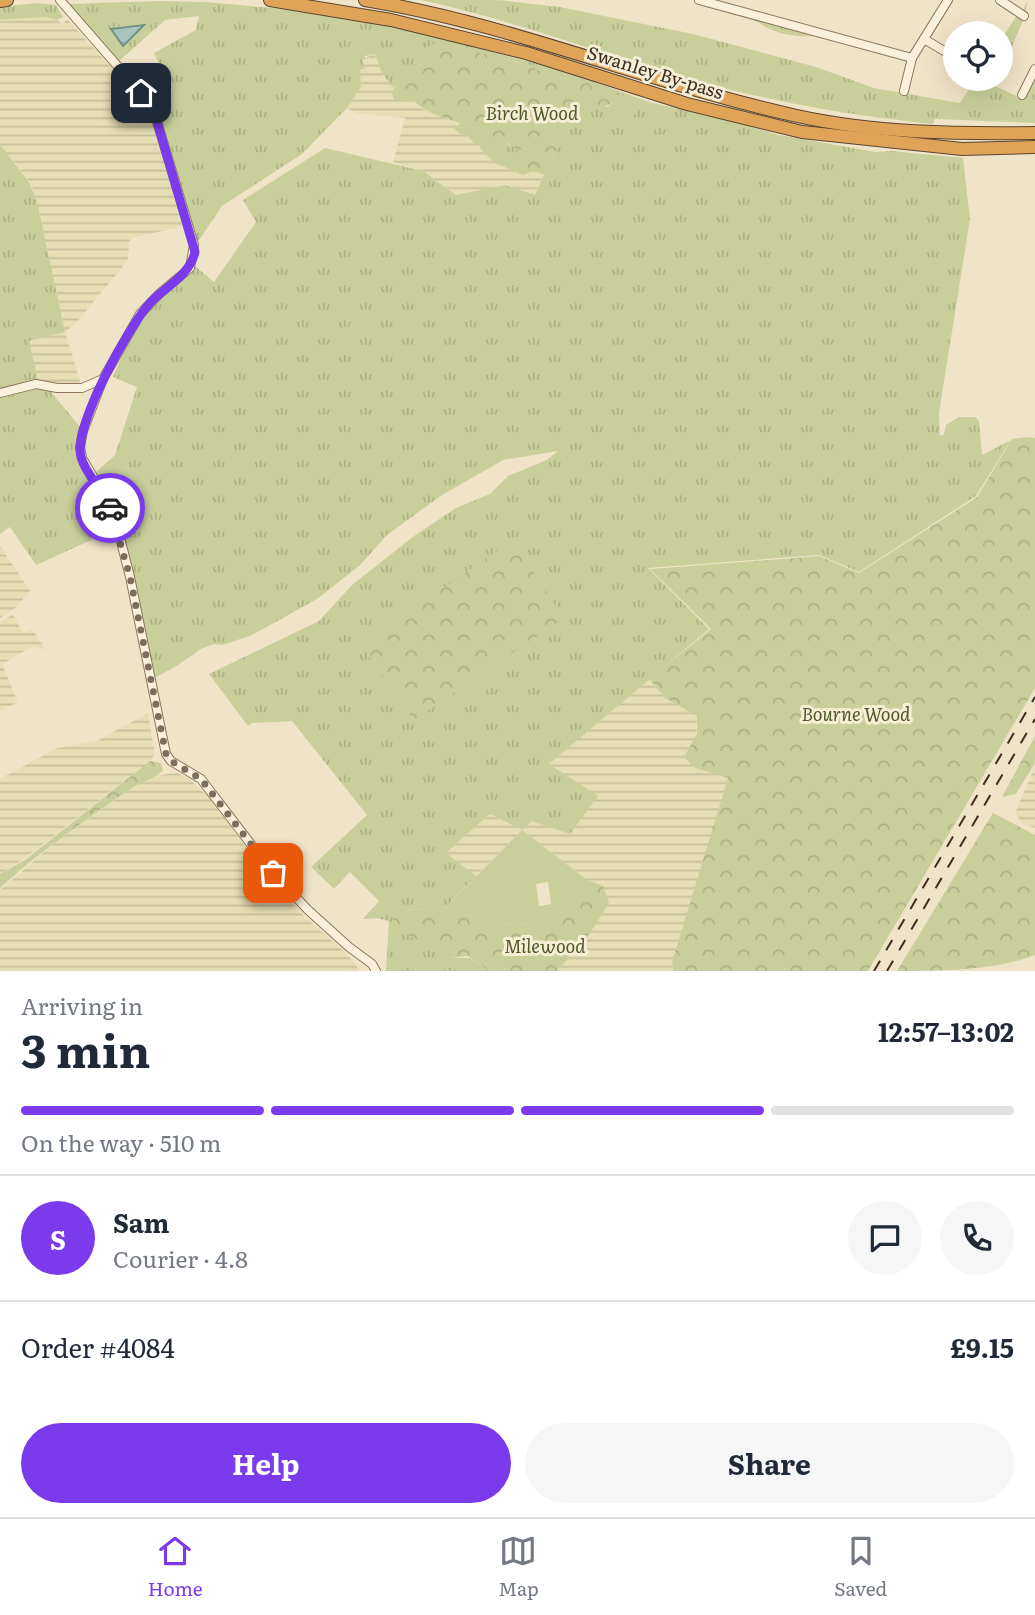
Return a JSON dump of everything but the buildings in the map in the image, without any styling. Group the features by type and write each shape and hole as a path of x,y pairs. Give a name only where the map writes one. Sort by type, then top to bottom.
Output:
{"highway":[{"path":"0,1 8,0"},
{"name":"Swanley By-pass","path":"270,0 391,20 526,53 687,104 802,132 962,149 1035,148"},
{"name":"Swanley By-pass","path":"365,0 391,4 530,40 694,89 797,116 889,130 968,134 1035,133"}],"street":[{"path":"60,0 141,93 156,118 195,252 190,268 140,314 103,379 83,431 80,447 82,458 107,500 117,526 166,754 171,761 201,779 273,873 308,910 342,942 372,964 376,971"},
{"path":"699,0 912,58"},
{"path":"904,91 912,58 948,0"},
{"path":"1000,0 1024,16"},
{"path":"924,39 943,50"},
{"path":"1022,95 1035,69"},
{"path":"0,393 37,384 82,388 103,379"},
{"path":"82,388 95,399"}],"shaded area":[{"path":"48,17 63,24 67,19 137,96 152,120 183,226 132,238 129,242 128,260 76,323 65,332 37,201 30,182 0,145 0,21"},
{"path":"374,53 381,71 393,88 391,92 413,100 418,107 455,122 462,122 544,175 535,195 505,185 456,195 423,171 393,162 405,118 356,113 347,108 361,87 359,70 362,60"},
{"path":"65,332 82,388 39,384 29,341"},
{"path":"0,546 30,591 15,608 0,618"},
{"path":"13,614 23,633 32,629 46,650 33,646 2,664 18,702 0,711 0,623"},
{"path":"649,679 665,698 697,716 695,768 729,778 672,962 673,971 557,971 585,941 603,886 587,880 522,830 548,764"},
{"path":"148,713 155,754 150,761 24,859 0,874 0,779 57,748 97,741"},
{"path":"1035,766 1035,828 1022,823 1015,813"},
{"path":"177,773 188,778 210,798 261,868 304,916 347,954 360,971 0,971 0,890 57,841 140,782"},
{"path":"490,814 522,830 476,876 446,853"}],"green space":[{"path":"420,0 498,0 560,7 693,34 816,67 874,88 960,103 968,91 1006,91 1023,99 1035,77 1035,123 935,119 933,124 784,102 697,81 455,8"},
{"path":"1028,0 1013,44 1013,21 1017,15 1020,16"},
{"path":"205,2 317,12 390,24 567,72 649,102 779,135 876,152 963,158 970,219 939,413 940,436 944,434 946,425 959,417 975,417 979,421 982,455 1011,440 976,496 859,572 819,555 648,568 709,629 549,764 598,796 570,834 532,821 522,830 490,814 446,853 476,876 441,912 418,909 403,912 451,958 470,958 489,971 386,971 389,921 363,919 379,901 350,872 334,889 311,867 367,815 292,721 252,723 248,726 209,674 319,621 352,585 414,536 456,508 490,494 508,476 547,460 558,451 503,460 442,495 387,535 359,566 317,599 252,635 201,649 153,679 119,521 109,495 95,473 115,455 137,387 113,377 129,342 151,309 195,266 214,282 256,222 243,200 325,148 423,171 456,195 505,185 535,195 544,175 548,173 563,132 569,129 574,110 588,103 608,107 614,101 621,111 617,95 583,81 571,90 567,79 500,57 423,52 420,66 393,88 381,71 375,54 365,56 362,60 365,68 360,70 361,87 347,108 302,154 222,206 197,243 159,116 121,69 136,63 155,98 172,90 154,53 196,30 199,16 165,20 118,62 69,4"},
{"path":"36,3 56,5 63,17 57,20 47,17 0,20 0,7"},
{"path":"747,15 821,36 782,33"},
{"name":"Birch Wood","path":"431,44 500,57 567,79 571,89 582,80 623,95 637,114 629,116 616,107 614,102 601,109 589,104 589,111 584,114 574,110 572,126 563,133 561,146 553,155 548,173 544,175 529,169 524,162 531,155 525,148 516,149 500,138 487,141 481,130 435,114 413,100 406,102 394,99 391,92 401,80 420,66 423,52"},
{"path":"462,122 505,140 509,145 524,147 532,155 529,169 533,171 523,175 493,162 480,148 481,144 476,146 468,136 454,128"},
{"path":"0,145 29,182 37,201 65,332 29,341 39,384 0,392"},
{"path":"39,387 51,392 80,427 78,440 116,529 36,565 10,527 0,534 0,397"},
{"name":"Bourne Wood","path":"1035,438 1035,688 868,971 673,971 672,962 728,778 695,768 684,757 697,734 697,716 665,698 649,679 711,629 650,569 819,556 859,573 977,497 1012,439"},
{"path":"507,544 516,545 564,618 414,720 361,645"},
{"path":"1035,736 1035,763 1016,794 1002,797"},
{"path":"150,761 161,763 163,770 80,824 0,888 0,874 25,860"},
{"path":"993,813 1035,835 1035,955 985,967 897,971"},
{"path":"522,830 587,880 563,910 538,924 513,923 490,929 469,915 441,912","holes":["548,882 551,904 539,906 536,884"]},
{"name":"Milewood","path":"587,880 603,886 609,903 585,941 557,971 489,971 468,956 451,958 404,933 392,919 403,912 418,909 469,915 490,929 513,923 538,924 563,910"}],"water":[{"path":"144,25 123,46 111,29"}],"railway":[{"path":"874,971 1035,697"},
{"path":"887,971 1035,719"}],"way so far":[{"path":"110,508 130,577 166,754 171,761 189,770 208,786 273,873"}],"route":[{"path":"110,508 82,458 80,447 83,431 103,379 140,314 190,268 195,252 156,118 141,93"}]}
